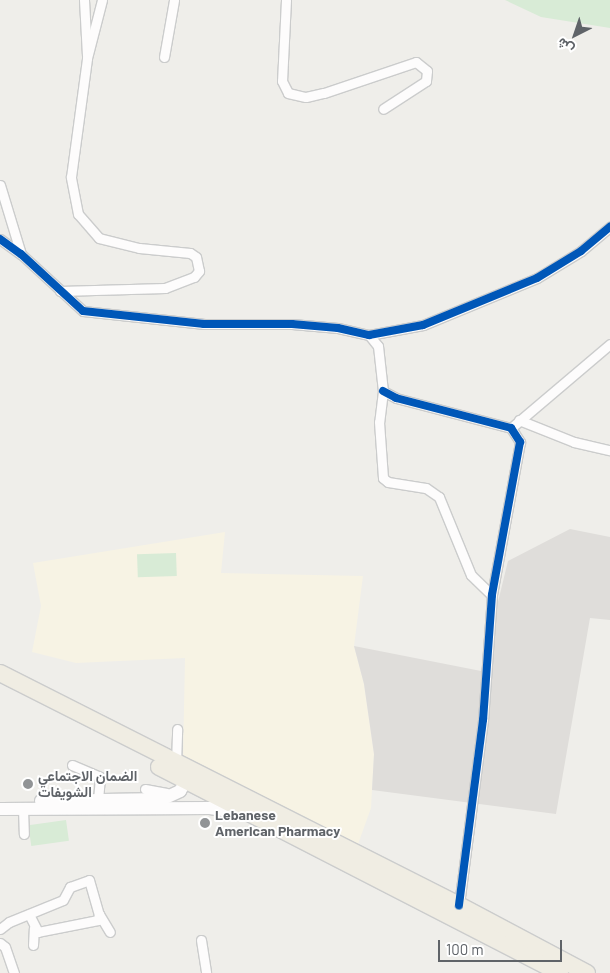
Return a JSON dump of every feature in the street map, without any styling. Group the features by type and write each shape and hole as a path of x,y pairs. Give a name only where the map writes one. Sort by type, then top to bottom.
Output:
{"highway":[{"path":"0,673 459,905 587,973"},
{"path":"0,679 183,786 248,814 560,973"}],"street":[{"path":"84,0 83,24 87,58"},
{"path":"60,291 165,288 194,277 199,271 196,257 190,253 139,248 99,238 78,214 71,177 87,58 102,0"},
{"path":"164,57 174,0"},
{"path":"286,0 282,81 288,93 306,97 324,93 416,62 427,71 426,81 383,109"},
{"path":"0,185 21,254"},
{"path":"0,239 21,254 83,312 204,324 292,324 338,328 369,336 423,326 537,278 581,251 610,227"},
{"path":"379,351 386,334"},
{"path":"369,336 377,343 383,391 379,422 383,478 388,482 426,488 439,497 471,575 492,595"},
{"path":"511,428 518,420 610,344"},
{"path":"383,391 396,398 511,428 520,442 492,595 483,720 459,905"},
{"path":"518,420 574,442 610,450"},
{"path":"176,763 177,729"},
{"path":"72,766 100,777 98,800"},
{"path":"145,789 159,794 183,786"},
{"path":"0,801 163,800 183,786"},
{"path":"0,809 210,808 248,814"},
{"path":"23,809 24,834"},
{"path":"0,929 63,900 70,887 89,880 100,914 110,932"},
{"path":"29,914 34,928 33,946"},
{"path":"34,928 43,932 98,920 100,914"},
{"path":"201,940 206,973"},
{"path":"0,943 5,947 14,973"}],"shaded area":[{"path":"570,529 610,537 610,620 590,618 556,814 372,790 374,754 364,684 354,646 481,671 508,561"},
{"path":"225,532 221,573 363,576 354,646 364,684 374,754 371,808 357,847 183,757 185,658 76,663 32,652 41,606 33,563"}],"green space":[{"path":"505,0 610,0 610,28 541,17"},
{"path":"176,553 177,576 138,577 137,554"},
{"path":"66,820 69,841 31,846 28,825"}],"cycle path":[{"path":"0,239 21,254 83,311 204,324 292,324 338,328 369,335 423,325 537,278 581,251 610,227"},
{"path":"383,391 396,398 511,428 520,442 492,595 483,720 459,905"}],"place":[{"name":"الضمان الاجتماعي الشويفات","path":"28,784"},
{"name":"Lebanese American Pharmacy","path":"205,823"}]}
